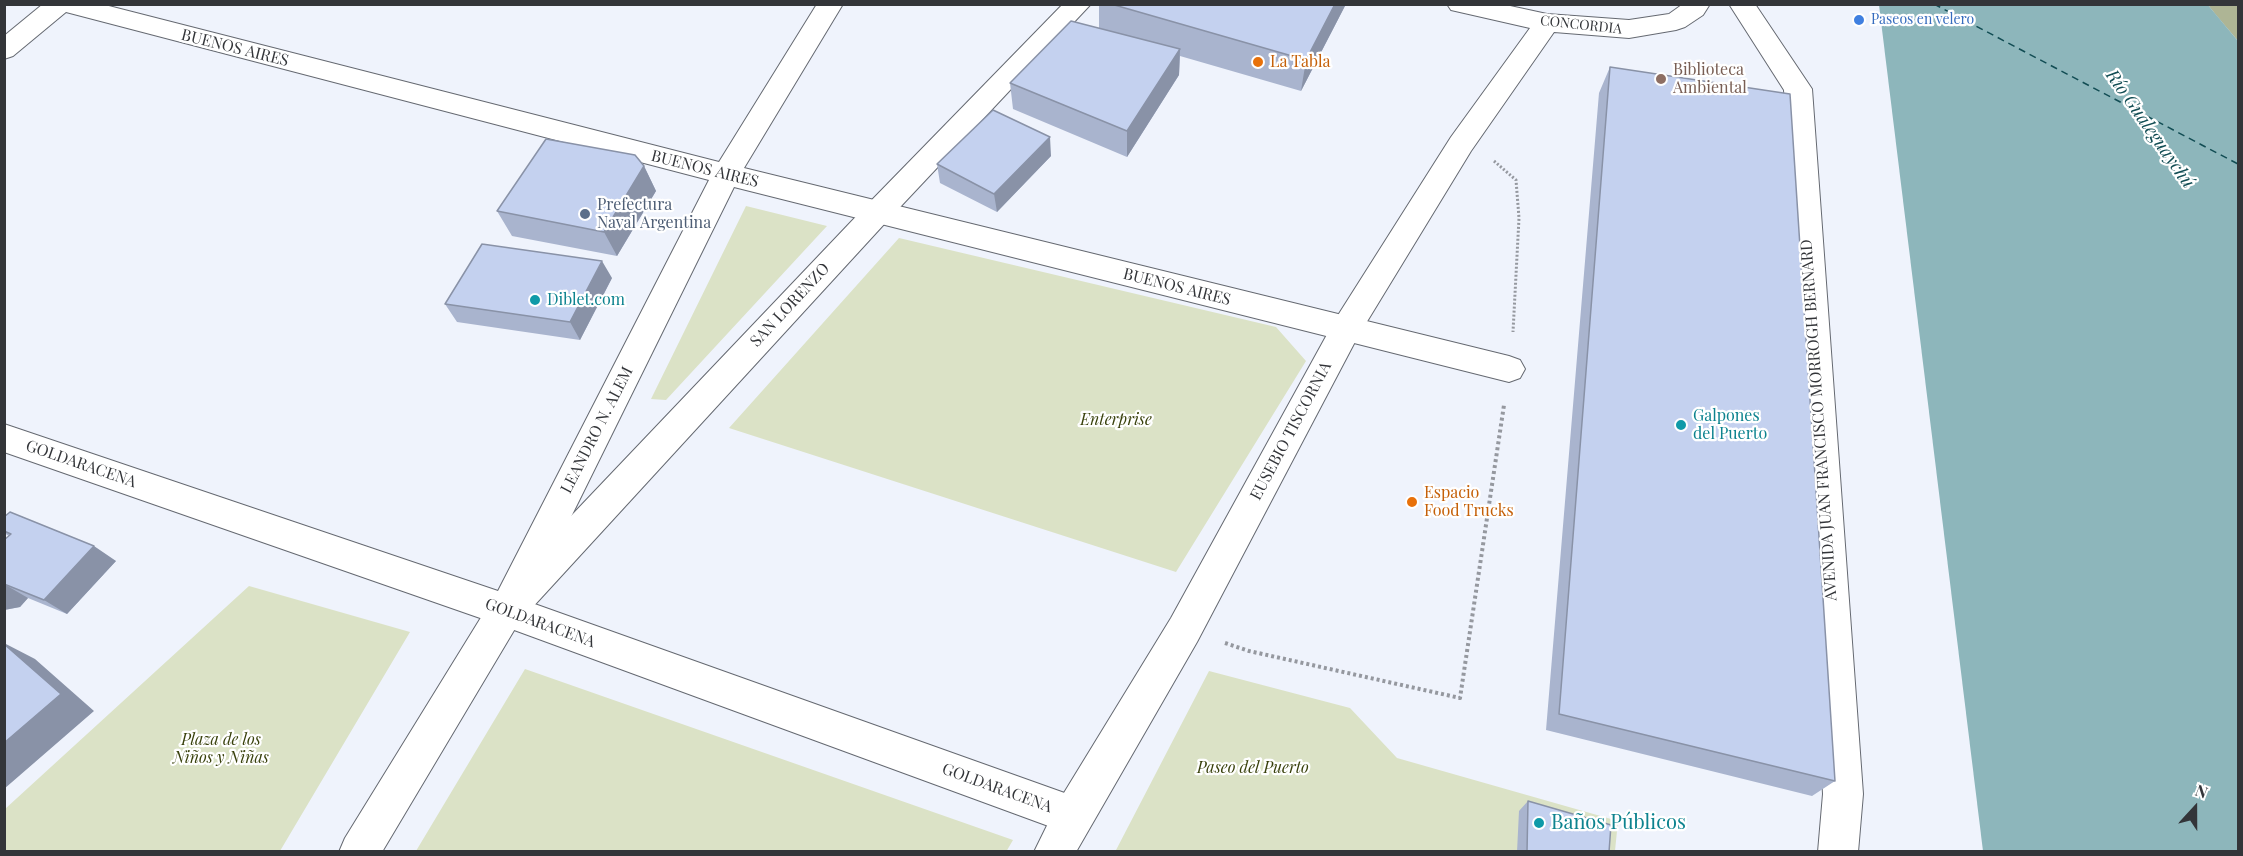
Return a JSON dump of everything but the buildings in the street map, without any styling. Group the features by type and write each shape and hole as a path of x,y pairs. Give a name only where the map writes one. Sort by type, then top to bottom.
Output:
{"street":[{"path":"4,50 60,4"},
{"name":"BUENOS AIRES","path":"66,4 877,213 1509,369"},
{"name":"LEANDRO N. ALEM","path":"359,852 506,610 726,174 830,4"},
{"name":"SAN LORENZO","path":"506,610 877,213 1078,4"},
{"name":"CONCORDIA","path":"1460,4 1547,23 1629,29 1676,21 1694,9 1696,4"},
{"name":"AVENIDA JUAN FRANCISCO MORROGH BERNARD","path":"1742,4 1798,89 1843,794 1838,852"},
{"name":"EUSEBIO TISCORNIA","path":"1054,852 1073,815 1184,630 1346,329 1461,144 1547,23"},
{"name":"GOLDARACENA","path":"4,438 506,610 1073,815"}],"path":[{"path":"1184,630 1250,651 1460,699 1509,369 1514,325 1519,218 1515,180 1502,166 1461,144"}],"green space":[{"path":"2208,5 2238,5 2238,41 2216,15"},
{"path":"746,206 827,226 666,400 651,399"},
{"name":"Enterprise","path":"899,238 1276,327 1306,361 1176,572 729,428"},
{"name":"Plaza de los Niños y Niñas","path":"249,586 410,632 280,851 5,851 5,809"},
{"path":"525,669 1013,840 1006,852 416,851"},
{"name":"Paseo del Puerto","path":"1209,671 1350,708 1397,758 1618,821 1615,851 1115,852"}],"water":[{"name":"Río Gualeguaychú","path":"1879,5 2208,5 2238,41 2238,851 1983,851"}],"ferry route":[{"path":"1934,4 2238,164"}],"place":[{"name":"Paseos en velero","path":"1859,20"},
{"name":"La Tabla","path":"1258,62"},
{"name":"Biblioteca Ambiental","path":"1661,79"},
{"name":"Prefectura Naval Argentina","path":"585,214"},
{"name":"Diblet.com","path":"535,300"},
{"name":"Galpones del Puerto","path":"1681,425"},
{"name":"Espacio Food Trucks","path":"1412,502"},
{"name":"Baños Públicos","path":"1539,823"}]}
